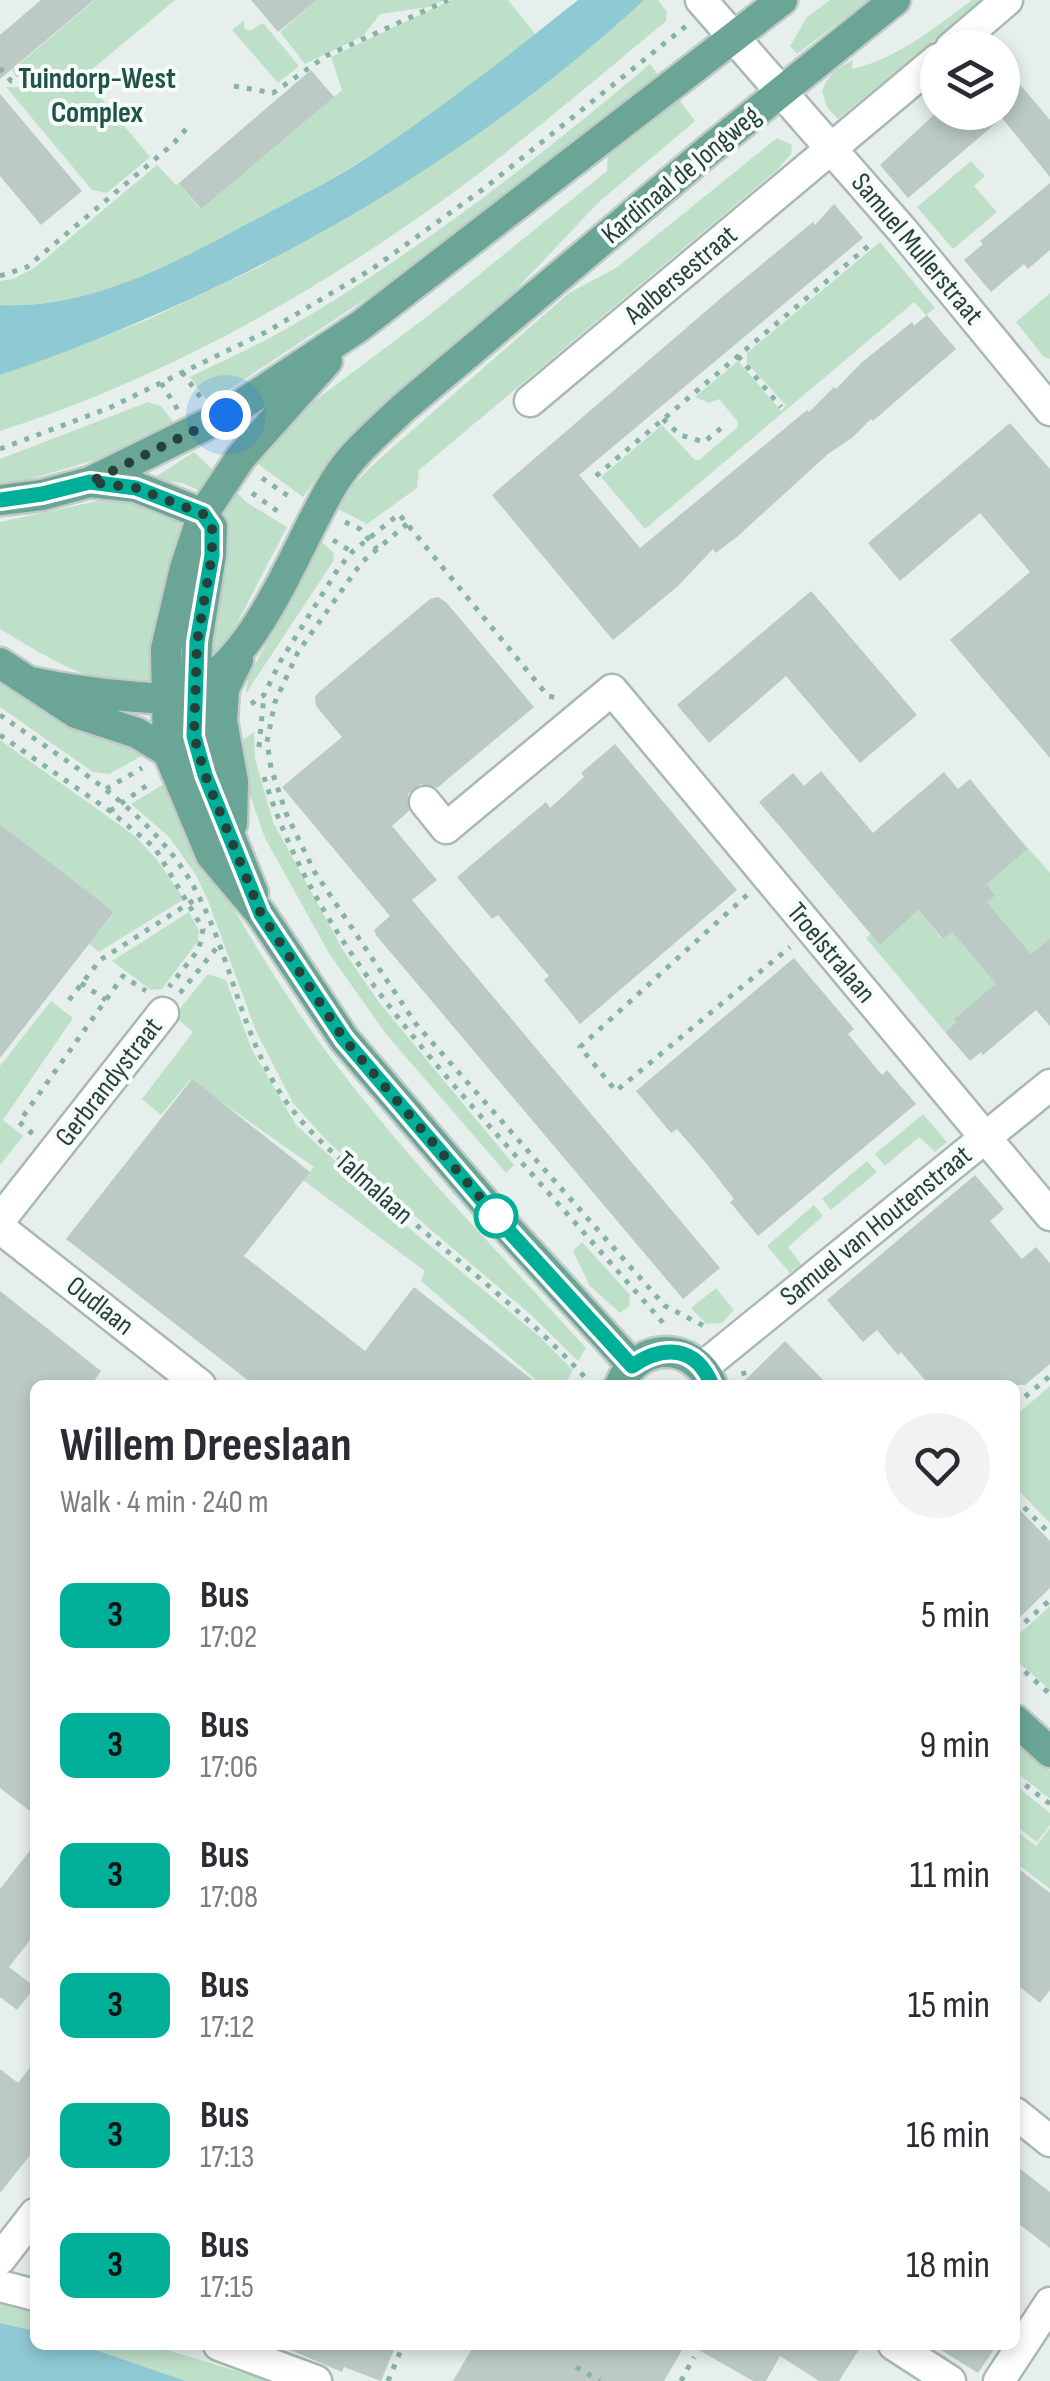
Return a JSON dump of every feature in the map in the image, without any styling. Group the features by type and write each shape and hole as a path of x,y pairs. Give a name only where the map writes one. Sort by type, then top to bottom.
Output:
{"main road":[{"path":"0,500 90,482 226,415 360,326 782,0"},
{"name":"Kardinaal de Jongweg","path":"244,646 338,476 359,449 782,90 895,0"},
{"path":"203,514 241,457 360,326"},
{"path":"90,482 136,488 203,514 212,527 212,555 197,642 168,752"},
{"path":"31,682 84,693 182,694 220,674 244,646"},
{"path":"222,846 233,782 222,721 224,689 244,646"},
{"path":"0,663 76,713 137,733 168,752 261,914 344,1039 626,1375 662,1351 691,1357 707,1376"},
{"path":"182,694 222,846"},
{"path":"1020,1725 1050,1752"}],"street":[{"path":"972,30 1007,0"},
{"name":"Samuel Mullerstraat","path":"704,4 903,230 1050,410"},
{"name":"Aalbersestraat","path":"530,401 920,74"},
{"name":"Troelstralaan","path":"424,802 446,828 612,690 1050,1216"},
{"name":"Gerbrandystraat","path":"0,1220 163,1012"},
{"name":"Samuel van Houtenstraat","path":"707,1376 728,1347 1050,1085"},
{"name":"Oudlaan","path":"0,1228 194,1380"},
{"path":"1020,2117 1050,2141"},
{"path":"0,2259 30,2220"},
{"path":"0,2286 30,2294"},
{"path":"1020,2349 1050,2304"},
{"path":"232,2350 316,2381"},
{"path":"902,2350 950,2381"},
{"path":"999,2381 1020,2350"}],"path":[{"path":"234,86 273,94 326,56 448,0"},
{"path":"0,449 108,408 161,383 268,331 372,269 486,188 704,4"},
{"path":"0,68 11,81 91,83 134,72"},
{"path":"0,276 27,267 187,128"},
{"path":"596,476 880,237 903,230"},
{"path":"738,356 781,407"},
{"path":"663,419 680,435 704,442 725,425"},
{"path":"399,514 548,696 564,699"},
{"path":"407,524 362,562 347,581 298,652 275,702 267,742 286,813 314,871 416,1024 665,1306 711,1330 742,1365 746,1380"},
{"path":"259,758 264,695"},
{"name":"Talmalaan","path":"0,716 121,802 163,841 199,897 255,1041 291,1108 311,1132 542,1330 587,1380"},
{"path":"0,735 132,827 155,848 203,929 199,949 158,999 123,976 19,1122 31,1132 21,1145"},
{"path":"264,774 278,822 306,878 386,1003 408,1033 667,1327"},
{"path":"767,876 580,1047 616,1091 811,929"},
{"path":"69,1000 100,960 199,897"},
{"name":"Gerbrandystraat","path":"163,1012 220,945"},
{"path":"82,983 106,1000"},
{"path":"1020,1401 1050,1376"},
{"path":"1020,1503 1050,1534"},
{"path":"1020,1627 1050,1600"},
{"path":"1020,1667 1050,1694"},
{"path":"1020,1781 1050,1804"},
{"path":"388,2381 401,2350"},
{"path":"680,2381 694,2357"},
{"path":"576,2368 600,2381"}],"green space":[{"path":"95,0 175,0 83,77 16,77 12,70"},
{"path":"317,0 445,0 428,7 380,14 363,36 305,64 280,32"},
{"path":"451,0 508,0 535,34 374,153 191,254 98,292 66,300 0,305 0,281 34,268 157,165 176,185 179,183 200,209 342,90 331,57"},
{"path":"644,0 658,0 667,12 666,21 508,151 402,229 293,298 179,359 61,410 0,431 0,375 147,320 261,266 456,148 551,78"},
{"path":"830,0 868,0 797,54 790,46 807,17"},
{"path":"972,0 983,0 946,30 931,30"},
{"path":"244,20 244,28 250,31 263,23 299,66 278,83 232,30"},
{"path":"920,37 920,52 838,119 827,107 822,91 827,80 853,60 852,69 900,50"},
{"path":"650,64 659,76 373,294 209,403 190,377 274,336 382,270 519,171"},
{"path":"6,87 93,88 150,157 107,193 92,190"},
{"path":"678,98 695,121 599,202 505,301 382,404 330,459 303,497 250,458 297,414 433,312 607,171 608,154"},
{"path":"777,138 792,145 791,154 777,170 419,470 417,488 367,524 338,509 353,485 376,462 569,293 616,268"},
{"path":"971,161 985,176 974,186 997,212 953,249 917,207"},
{"path":"880,242 935,308 926,315 914,302 645,529 601,477 662,425 695,460 738,427 719,399 709,403 695,397 738,361 781,411 786,405 747,363 747,353"},
{"path":"1050,293 1050,359 1044,357 1016,322"},
{"path":"148,402 161,406 175,424 108,456 0,488 0,459"},
{"path":"194,452 218,475 205,493 182,483 157,480 157,476"},
{"path":"231,486 246,502 287,527 234,629 211,655 217,505"},
{"path":"127,499 185,523 156,685 108,681 80,672 0,629 0,522 102,500"},
{"path":"320,541 333,552 334,560 245,695 249,676"},
{"path":"0,683 43,707 149,752 109,774 93,772 0,707"},
{"path":"254,732 255,758 273,822 343,950 378,1001 514,1165 506,1173 386,1034 330,955 265,838 249,792 238,743"},
{"path":"0,740 135,836 184,899 99,952 89,944 114,913 0,824"},
{"path":"167,782 244,926 310,1029 393,1136 586,1348 578,1361 530,1314 329,1143 293,1103 256,1031 196,875 169,837 131,804"},
{"path":"1004,821 1050,873 1050,938 1031,954 987,902 996,894 970,865 917,909 942,939 952,932 996,984 945,1032 866,938"},
{"path":"189,912 199,931 198,941 162,989 151,990 112,961"},
{"path":"208,974 226,980 252,1050 296,1125 403,1223 540,1337 573,1370 567,1380 536,1380 421,1281 425,1271 303,1180 314,1167 190,1080 161,1115 142,1099 193,1032 174,1016"},
{"path":"51,1001 73,1018 3,1120 23,1136 0,1165 0,1066"},
{"path":"923,1114 947,1142 935,1152 919,1137 885,1166 875,1154"},
{"path":"867,1161 877,1172 831,1210 822,1199"},
{"path":"814,1205 823,1216 788,1247 801,1264 790,1273 767,1246"},
{"path":"582,1242 630,1295 629,1306 620,1313 590,1286 573,1251"},
{"path":"716,1288 734,1310 722,1323 706,1324 691,1308"},
{"path":"1050,1386 1050,1523 1020,1492 1020,1412"},
{"path":"1050,1606 1050,1690 1020,1663 1020,1633"},
{"path":"1020,1744 1050,1771 1050,1799 1020,1775"},
{"path":"1020,1789 1050,1813 1050,1825 1037,1842 1020,1829"},
{"path":"1050,1828 1050,1889 1020,1866 1020,1834 1036,1846"},
{"path":"0,2299 30,2308 30,2330 0,2323"},
{"path":"96,2350 167,2350 269,2381 186,2381"}],"water":[{"path":"578,0 644,0 499,119 342,221 174,306 0,375 0,305 64,300 126,282 186,256 297,198 409,129"},
{"path":"0,2323 30,2330 30,2350 96,2350 186,2381 0,2381"}],"building":[{"path":"41,0 94,0 0,79 0,35"},
{"path":"251,0 317,0 278,32"},
{"path":"311,70 334,97 201,209 179,183"},
{"path":"1020,84 1050,120 1050,177 1012,130 1020,130"},
{"path":"0,94 82,191 41,225 0,176"},
{"path":"920,128 988,130 908,198 880,165"},
{"path":"1050,183 1050,250 1028,269 1024,264 991,292 964,260 983,244 980,241"},
{"path":"834,204 863,238 579,475 640,548 809,412 912,322 914,326 927,315 956,349 873,421 828,454 738,536 716,553 713,549 678,586 613,640 492,495 727,293 813,222 815,225"},
{"path":"1010,423 1050,469 1050,758 950,640 1030,572 980,513 900,581 868,543"},
{"path":"811,591 917,715 860,763 786,676 709,743 677,705"},
{"path":"438,597 534,707 437,788 421,784 408,794 409,811 392,826 437,880 412,900 720,1268 683,1299 376,935 374,930 390,916 282,787 342,737 316,706 319,692 430,599"},
{"path":"615,744 737,890 580,1024 544,980 549,976 498,915 492,919 457,877 546,802 550,808 584,777 581,773"},
{"path":"821,771 873,833 944,772 958,789 970,779 1027,849 987,884 996,895 987,902 1031,954 1050,938 1050,1026 1036,1010 983,1055 981,1052 970,1061 945,1032 956,1022 954,1019 996,984 952,932 943,939 918,910 880,945 759,802 793,773 804,786"},
{"path":"0,824 114,912 0,1058"},
{"path":"794,958 854,1029 848,1034 882,1075 887,1070 916,1104 758,1236 730,1202 734,1199 706,1163 677,1129 671,1133 636,1091"},
{"path":"192,1079 310,1172 244,1256 365,1351 414,1287 533,1380 248,1380 66,1239"},
{"path":"975,1175 1004,1209 990,1221 1022,1259 1036,1247 1050,1263 1050,1364 1025,1385 1020,1385 1020,1380 925,1380 877,1330 863,1342 827,1300"},
{"path":"0,1291 101,1371 95,1380 30,1380 30,1811 0,1788"},
{"path":"785,1341 823,1380 745,1380"},
{"path":"1020,1510 1050,1541 1050,1588 1020,1617"},
{"path":"30,1850 30,1940 9,1967 30,1983 30,1993 17,2010 0,1997 0,1889"},
{"path":"1020,1870 1050,1893 1050,1990 1040,2003 1020,1987"},
{"path":"30,2067 30,2155 0,2193 0,2069 18,2083"},
{"path":"1020,2169 1050,2192 1050,2248 1020,2225"},
{"path":"291,2350 394,2350 381,2381 344,2367 342,2372"},
{"path":"471,2350 682,2350 664,2381 453,2381"},
{"path":"699,2350 859,2350 839,2381 819,2381 780,2356 766,2381 753,2381"},
{"path":"941,2350 994,2350 978,2373"}],"bus line":[{"name":"3","path":"0,500 90,482 136,488 203,514 212,527 212,555 197,642 194,736 205,775 261,914 344,1039 497,1218 632,1366 647,1355 677,1352 691,1357 710,1380"}],"district":[{"name":"Tuindorp-West Complex","path":"97,96"}],"route":[{"path":"226,415 90,482 136,488 203,514 212,527 212,555 197,642 194,736 205,775 261,914 344,1039 496,1216"}]}
